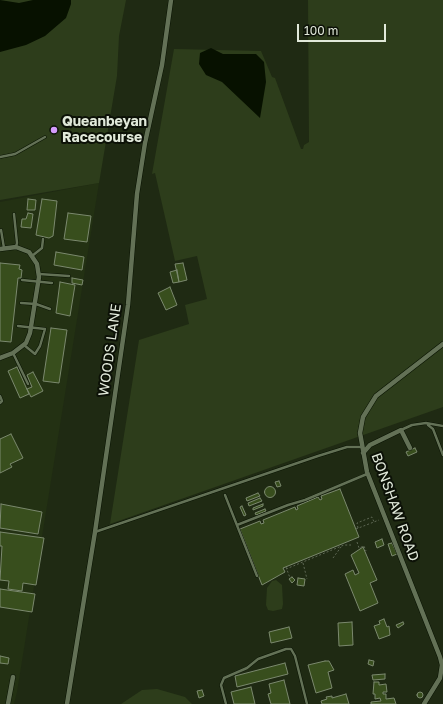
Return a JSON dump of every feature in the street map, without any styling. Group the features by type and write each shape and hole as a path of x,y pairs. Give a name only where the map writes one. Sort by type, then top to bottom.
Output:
{"street":[{"name":"WOODS LANE","path":"67,704 95,532 128,305 137,194 145,143 162,65 171,0"},
{"path":"0,358 13,353 23,345 30,333 39,282 37,264 29,252 16,247 2,249"},
{"name":"BONSHAW ROAD","path":"424,704 440,678 442,665 368,474 360,432 363,417 376,396 443,344"},
{"path":"363,453 370,445 402,430 410,448"},
{"path":"8,704 13,677"}],"lane":[{"path":"0,157 22,151 45,137"},
{"path":"14,214 17,243 16,247"},
{"path":"1,230 2,249"},
{"path":"32,256 42,248 43,240"},
{"path":"39,274 69,276"},
{"path":"22,280 52,283"},
{"path":"21,303 36,304 50,309"},
{"path":"18,326 45,328 40,346 35,354 23,345"},
{"path":"13,353 28,384"},
{"path":"0,396 2,401 0,403"},
{"path":"426,423 433,429 443,455"},
{"path":"402,430 426,423 443,426"},
{"path":"95,532 318,456 347,447 362,447"},
{"path":"237,525 305,500 368,474"},
{"path":"225,495 257,576"},
{"path":"226,704 221,685 224,678 247,668 258,659 286,649 291,649 295,656 307,704"}],"path":[{"path":"374,523 372,517 356,523 357,529 374,523 385,518"},
{"path":"356,542 359,548 364,546 366,551"},
{"path":"290,578 286,568 341,546 351,545"},
{"path":"333,558 341,546"},
{"path":"303,562 307,579"}],"shaded area":[{"name":"Queanbeyan Racecourse","path":"0,0 126,0 119,36 117,76 99,183 0,200"},
{"path":"0,0 19,3 33,0 71,0 71,4 66,18 45,36 26,45 0,52"},
{"path":"308,0 443,0 443,407 110,524 139,340 189,324 185,305 207,299 197,256 175,261 155,173 152,174 174,49 261,51 272,77 275,78 301,149 303,149 304,145 309,142"},
{"path":"211,48 223,54 256,54 264,62 266,82 260,118 222,82 206,75 199,64 200,53"},
{"path":"99,183 17,692 14,704 0,704 0,202"},
{"path":"276,580 282,585 283,604 282,609 273,611 268,610 266,605 267,588 272,581"},
{"path":"157,689 185,697 192,704 121,704 142,690"}],"building":[{"path":"28,199 36,200 35,210 27,210"},
{"path":"42,199 57,201 53,236 49,238 36,235"},
{"path":"28,213 33,214 31,228 21,227 22,219 26,219"},
{"path":"68,213 91,216 87,242 64,239"},
{"path":"56,252 84,257 82,270 54,265"},
{"path":"0,263 20,265 19,269 22,270 21,278 18,278 11,342 0,341"},
{"path":"183,263 187,280 179,282 175,264"},
{"path":"177,270 179,282 173,283 170,272"},
{"path":"72,278 83,280 82,285 72,283"},
{"path":"60,282 75,285 70,316 56,313"},
{"path":"170,287 177,305 166,310 158,293"},
{"path":"51,328 67,330 59,383 43,381"},
{"path":"17,367 29,394 20,398 8,371"},
{"path":"33,372 43,391 31,397 27,389 32,387 27,375"},
{"path":"11,434 23,458 10,464 12,467 0,473 0,439"},
{"path":"415,448 417,452 408,456 406,452"},
{"path":"279,481 281,486 277,487 275,482"},
{"path":"270,486 274,488 276,492 274,496 270,498 266,496 264,492 266,488"},
{"path":"340,489 359,537 283,568 285,572 262,585 240,529 260,521 261,524 264,523 263,520 295,507 296,510 298,509 297,506 318,497 320,500 322,499 321,496"},
{"path":"258,493 260,496 247,501 246,498"},
{"path":"260,498 262,501 249,506 248,503"},
{"path":"1,504 42,512 38,534 0,528"},
{"path":"263,504 263,506 253,510 253,508"},
{"path":"242,506 246,515 244,516 240,507"},
{"path":"265,509 266,511 256,515 255,513"},
{"path":"0,532 44,538 36,585 23,583 22,591 8,589 9,581 0,580 2,546 0,546"},
{"path":"382,539 384,545 377,548 375,542"},
{"path":"392,543 397,554 392,556 388,544"},
{"path":"363,547 377,580 370,583 378,603 360,611 345,574 353,570 355,575 359,573 351,555"},
{"path":"292,577 295,580 292,583 289,579"},
{"path":"298,578 305,579 304,586 297,585"},
{"path":"0,589 35,594 32,612 0,607"},
{"path":"384,619 387,627 389,626 390,635 379,639 374,626 380,624 379,621"},
{"path":"352,622 353,645 339,646 338,623"},
{"path":"403,622 404,624 398,628 396,625"},
{"path":"289,627 292,638 271,643 269,632"},
{"path":"0,656 9,658 8,664 0,663"},
{"path":"369,660 374,661 373,666 368,664"},
{"path":"329,661 334,670 328,672 332,688 316,693 308,665"},
{"path":"285,663 288,674 237,687 235,676"},
{"path":"385,674 385,679 373,680 372,675"},
{"path":"284,680 290,704 271,704 268,694 271,693 269,684"},
{"path":"374,682 379,682 379,685 386,684 387,692 383,692 383,694 386,694 386,699 394,698 396,704 371,704 371,702 381,701 380,698 375,699 375,694 373,694"},
{"path":"251,687 255,704 234,704 231,692"},
{"path":"202,690 204,696 199,698 197,691"},
{"path":"420,692 423,695 420,698 417,695"},
{"path":"346,694 349,704 322,704 321,701 327,699 326,697 332,696 332,698"}],"place":[{"name":"Queanbeyan Racecourse","path":"54,130"}]}
